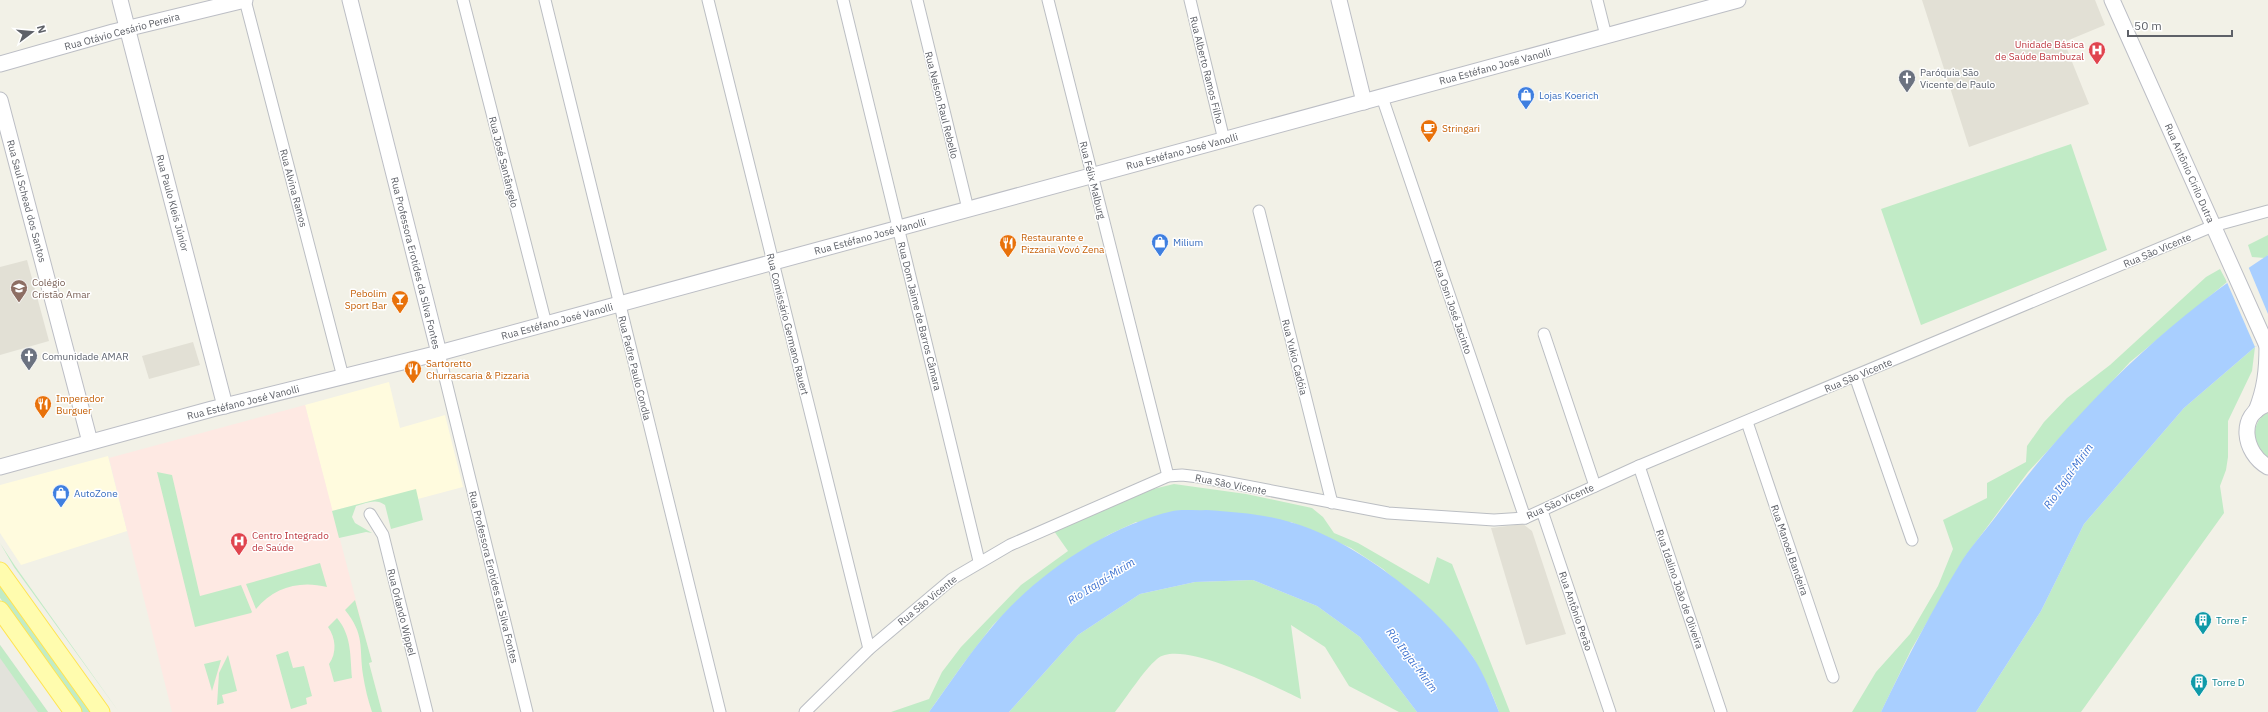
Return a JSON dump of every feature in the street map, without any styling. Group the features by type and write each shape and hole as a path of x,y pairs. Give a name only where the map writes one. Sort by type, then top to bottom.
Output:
{"main road":[{"name":"Rua Paulo Kleis Júnior","path":"120,0 226,406"},
{"name":"Rua Otávio Cesário Pereira","path":"0,64 127,28 245,0"},
{"name":"Rua Professora Erotides da Silva Fontes","path":"350,0 439,353"},
{"path":"1338,0 1364,102"},
{"name":"Rua Estéfano José Vanolli","path":"0,467 226,406 439,353 1092,176 1606,36 1701,5 1738,0"},
{"name":"Rua Antônio Cirilo Dutra","path":"2112,0 2267,345 2267,374 2262,408 2250,421 2246,432 2247,444 2252,454 2268,467"},
{"name":"Rua Saul Schead dos Santos","path":"0,100 90,442"},
{"path":"0,570 101,712"},
{"path":"0,610 73,712"}],"street":[{"name":"Rua Alvina Ramos","path":"245,0 343,377"},
{"name":"Rua José Santângelo","path":"463,0 546,324"},
{"name":"Rua Padre Paulo Condla","path":"545,0 720,712"},
{"name":"Rua Comissário Germano Rauert","path":"708,0 869,649"},
{"name":"Rua Dom Jaime de Barros Câmara","path":"843,0 979,561"},
{"name":"Rua Nelson Raul Rebello","path":"917,0 968,209"},
{"name":"Rua Félix Malburg","path":"1048,0 1168,476"},
{"name":"Rua Alberto Ramos Filho","path":"1190,0 1224,140"},
{"path":"1597,0 1606,36"},
{"name":"Rua Osni José Jacinto","path":"1382,97 1525,518"},
{"name":"Rua Yukio Cadóia","path":"1259,211 1332,503"},
{"name":"Rua São Vicente","path":"805,712 869,649 920,603 979,561 1055,525 1168,476 1182,475 1199,477 1376,511 1423,516 1494,520 1525,518 1639,466 2213,226 2268,211"},
{"path":"1544,334 1595,486"},
{"name":"Rua Professora Erotides da Silva Fontes","path":"439,353 526,712"},
{"path":"1855,376 1912,540"},
{"name":"Rua Manoel Bandeira","path":"1747,422 1833,677"},
{"name":"Rua Idalino João de Oliveira","path":"1639,466 1721,712"},
{"name":"Rua Antônio Perão","path":"1542,511 1610,712"},
{"name":"Rua Orlando Wippel","path":"370,514 383,535 428,712"}],"shaded area":[{"path":"1922,0 2095,0 2105,25 2064,42 2089,104 1969,147"},
{"name":"Colégio Cristão Amar","path":"27,260 49,341 0,355 0,267"},
{"path":"193,342 200,365 149,379 142,356"},
{"path":"389,382 400,428 445,415 463,487 418,499 415,490 332,511 305,405"},
{"name":"Centro Integrado de Saúde","path":"305,405 372,662 369,663 382,712 172,712 109,458"},
{"name":"AutoZone","path":"108,456 127,531 21,565 0,533 0,485"},
{"path":"1523,524 1532,531 1566,634 1526,645 1491,528"},
{"path":"0,645 48,712 0,712"}],"green space":[{"path":"2071,144 2107,250 1921,325 1881,209"},
{"path":"2268,235 2268,255 2265,258 2252,257 2248,245"},
{"path":"2220,269 2227,282 2130,362 2028,472 1964,558 1911,650 1881,712 1852,712 1876,672 1910,634 1938,586 1953,549 1943,520 1987,498 1987,483 2026,462 2027,446 2044,422 2067,398 2110,365 2206,277"},
{"path":"2255,347 2252,371 2228,421 2228,457 2226,470 2220,486 2224,513 2081,712 1976,712 2041,611 2084,524 2184,408"},
{"path":"2268,411 2268,460 2253,442 2257,425 2264,414"},
{"path":"157,472 172,475 200,596 241,585 252,612 251,613 195,627"},
{"path":"1174,484 1246,494 1312,508 1323,517 1334,533 1358,543 1429,584 1437,557 1452,564 1510,712 1499,712 1492,694 1473,657 1444,623 1383,569 1351,548 1291,522 1136,522 1108,535 1038,582 993,625 929,712 891,712 929,699 942,672 961,647 1021,585 1068,551 1054,531 1145,491"},
{"path":"416,489 423,520 391,529 385,505 375,501 356,506 352,517 355,523 372,533 366,532 339,538 332,511"},
{"path":"0,543 15,566 119,712 14,567"},
{"path":"320,563 327,587 307,584 288,587 271,595 256,609 246,584"},
{"path":"1253,580 1317,606 1360,637 1417,712 1399,712 1349,686 1325,647 1291,625 1301,699 1250,676 1206,659 1186,655 1169,654 1157,659 1152,664 1115,712 1009,712 1078,635 1140,594 1195,582"},
{"path":"0,584 92,712 82,712 0,598"},
{"path":"355,600 372,662 369,663 382,712 372,712 364,680 360,641 356,627 345,610"},
{"path":"337,618 348,639 352,678 334,682 329,664 332,660 334,641 328,627"},
{"path":"0,645 48,712 38,712 0,658"},
{"path":"288,651 293,668 304,666 312,696 306,698 307,704 291,709 276,655"},
{"path":"228,655 237,691 222,695 224,703 217,705 219,673"},
{"path":"221,660 212,691 204,664"}],"water":[{"name":"Rio Itajaí-Mirim","path":"2268,255 2268,340 2255,347 2184,408 2084,524 2041,611 1976,712 1881,712 1920,634 1963,559 2056,441 2120,373 2155,341 2229,282"},
{"name":"Rio Itajaí-Mirim","path":"1177,510 1206,510 1259,515 1290,522 1314,530 1366,558 1415,595 1457,636 1481,670 1499,712 1417,712 1360,637 1317,606 1253,580 1195,582 1140,594 1078,635 1009,712 929,712 967,658 992,627 1029,589 1051,571 1098,541 1123,528 1148,518"}],"pier":[{"path":"2248,266 2268,314 2268,340 2255,347 2226,280"}],"place":[{"name":"Unidade Básica de Saúde Bambuzal","path":"2097,65"},
{"name":"Paróquia São Vicente de Paulo","path":"1907,93"},
{"name":"Lojas Koerich","path":"1526,110"},
{"name":"Stringari","path":"1429,143"},
{"name":"Milium","path":"1160,257"},
{"name":"Restaurante e Pizzaria Vovó Zena","path":"1008,258"},
{"name":"Colégio Cristão Amar","path":"19,303"},
{"name":"Pebolim Sport Bar","path":"400,314"},
{"name":"Comunidade AMAR","path":"29,371"},
{"name":"Sartoretto Churrascaria & Pizzaria","path":"413,384"},
{"name":"Imperador Burguer","path":"43,419"},
{"name":"AutoZone","path":"61,508"},
{"name":"Centro Integrado de Saúde","path":"239,556"},
{"name":"Torre F","path":"2203,635"},
{"name":"Torre D","path":"2199,697"}]}
